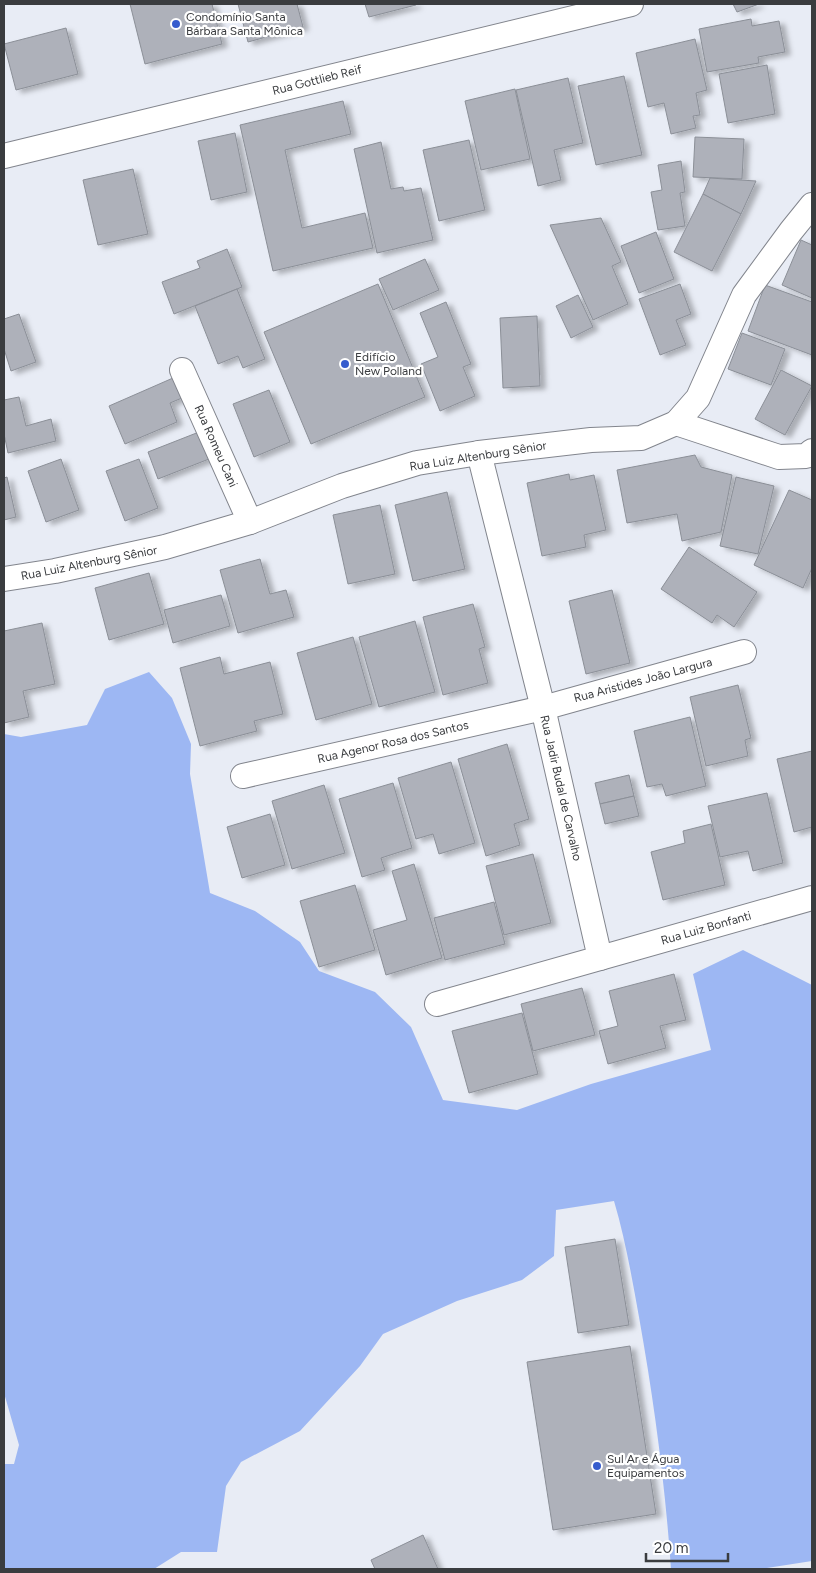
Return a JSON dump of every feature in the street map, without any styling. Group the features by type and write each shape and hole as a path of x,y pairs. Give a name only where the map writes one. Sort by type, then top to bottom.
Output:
{"street":[{"name":"Rua Gottlieb Reif","path":"4,156 562,12 631,4"},
{"name":"Rua Luiz Altenburg Sênior","path":"4,579 55,571 165,547 250,522 342,486 417,463 479,453 591,440 641,438 676,423 698,398 744,295 812,205"},
{"name":"Rua Romeu Cani","path":"182,370 250,522"},
{"path":"676,423 779,457 806,456 812,451"},
{"name":"Rua Jadir Budal de Carvalho","path":"479,453 543,708 600,958"},
{"name":"Rua Aristides João Largura","path":"543,708 744,652"},
{"name":"Rua Agenor Rosa dos Santos","path":"243,776 543,708"},
{"name":"Rua Luiz Bonfanti","path":"600,958 812,898"},
{"path":"437,1004 600,958"}],"shaded area":[{"path":"149,672 172,698 191,744 190,774 210,893 255,911 300,942 319,971 375,992 411,1027 443,1100 517,1110 591,1084 711,1050 693,974 743,950 812,985 812,1561 761,1569 671,1569 662,1474 649,1380 631,1273 614,1201 556,1210 554,1256 522,1280 457,1301 383,1334 360,1366 300,1431 241,1462 226,1486 217,1552 181,1552 154,1569 4,1569 4,1464 14,1464 19,1445 4,1393 4,734 21,737 87,725 105,689"}],"building":[{"name":"Condomínio Santa Bárbara Santa Mônica","path":"130,4 212,4 222,44 145,64"},
{"path":"238,4 297,4 303,27 248,42"},
{"path":"365,4 416,4 416,5 369,17"},
{"path":"733,4 759,4 737,12"},
{"path":"751,19 752,26 779,21 785,52 758,57 759,63 707,72 699,29"},
{"path":"66,28 78,74 16,90 4,44"},
{"path":"695,39 707,90 696,93 700,115 693,116 696,128 671,134 664,103 648,107 636,53"},
{"path":"767,65 775,114 728,123 719,74"},
{"path":"624,76 642,155 596,165 578,86"},
{"path":"568,78 583,143 554,150 561,180 538,186 516,90"},
{"path":"515,89 530,159 481,170 465,101"},
{"path":"343,101 351,134 285,150 302,228 365,213 373,248 273,271 240,125"},
{"path":"235,133 247,192 211,200 198,141"},
{"path":"695,137 744,139 742,179 693,177"},
{"path":"469,140 485,210 439,221 423,150"},
{"path":"381,142 391,189 403,187 404,191 421,188 433,240 377,253 354,149"},
{"path":"681,161 685,192 680,193 685,226 658,230 651,192 662,190 658,165"},
{"path":"133,169 148,234 98,245 83,180"},
{"path":"710,178 756,181 741,214 703,194"},
{"path":"703,194 741,214 712,271 674,252"},
{"path":"601,218 621,262 612,266 628,304 593,320 550,225"},
{"path":"656,232 674,279 639,293 621,246"},
{"path":"801,240 812,245 812,298 782,285"},
{"path":"227,249 242,287 174,314 162,282 200,268 197,261"},
{"path":"425,259 439,290 393,310 379,279"},
{"name":"Edifício New Polland","path":"378,284 425,397 311,444 264,332"},
{"path":"680,284 691,314 676,320 686,345 660,355 639,299"},
{"path":"765,285 812,302 812,355 748,331"},
{"path":"237,289 265,359 243,368 238,356 218,364 195,306"},
{"path":"578,295 593,327 571,338 556,306"},
{"path":"446,302 471,364 463,367 475,396 440,411 421,364 438,357 420,313"},
{"path":"19,314 36,362 11,371 4,349 4,319"},
{"path":"537,316 540,386 503,388 500,318"},
{"path":"742,333 785,349 771,385 728,369"},
{"path":"781,370 812,386 785,435 755,419"},
{"path":"173,378 182,398 170,403 177,422 125,444 109,406"},
{"path":"269,390 290,442 254,457 233,404"},
{"path":"19,397 26,426 51,419 56,441 8,453 4,434 4,400"},
{"path":"199,432 209,459 158,479 148,452"},
{"path":"695,455 701,467 732,475 721,532 682,541 677,514 627,523 617,470"},
{"path":"61,459 79,510 46,522 28,471"},
{"path":"139,459 158,508 125,521 106,471"},
{"path":"569,474 570,480 594,475 606,530 584,535 586,547 542,556 527,483"},
{"path":"7,477 16,517 4,520 4,478"},
{"path":"736,477 774,486 758,554 720,546"},
{"path":"789,490 812,500 812,568 803,588 754,565"},
{"path":"447,492 465,569 413,581 395,505"},
{"path":"380,505 395,574 348,584 333,515"},
{"path":"689,547 757,592 734,627 717,615 712,623 661,589"},
{"path":"260,559 270,594 286,590 294,617 238,633 220,570"},
{"path":"149,573 164,624 109,640 95,588"},
{"path":"612,590 630,663 586,674 569,601"},
{"path":"221,595 230,626 173,643 164,610"},
{"path":"473,604 485,647 479,649 488,683 443,695 423,617"},
{"path":"415,621 435,692 379,707 359,637"},
{"path":"42,623 55,684 23,691 29,717 4,723 4,631"},
{"path":"353,637 372,704 316,720 297,653"},
{"path":"220,657 224,674 270,662 283,714 254,721 257,731 200,746 180,668"},
{"path":"738,685 751,738 745,740 748,756 706,766 690,697"},
{"path":"690,717 706,786 666,796 662,784 647,787 634,731"},
{"path":"507,744 529,819 514,824 520,845 486,856 458,759"},
{"path":"812,751 812,827 794,832 777,759"},
{"path":"451,762 475,843 439,854 433,834 416,839 398,778"},
{"path":"629,775 634,796 600,804 595,783"},
{"path":"393,783 412,848 381,858 385,870 362,877 339,799"},
{"path":"324,785 345,853 292,869 272,801"},
{"path":"767,793 783,863 753,871 748,851 720,857 708,806"},
{"path":"634,796 639,816 605,824 600,804"},
{"path":"270,814 285,865 242,878 227,827"},
{"path":"711,824 725,885 663,900 651,852 685,843 683,831"},
{"path":"533,854 551,923 504,935 486,866"},
{"path":"414,864 442,958 386,975 373,930 407,920 392,871"},
{"path":"355,885 375,950 319,967 300,901"},
{"path":"494,902 505,944 445,960 434,918"},
{"path":"674,974 686,1020 660,1026 666,1048 608,1064 599,1031 618,1026 609,991"},
{"path":"582,988 595,1035 533,1051 521,1004"},
{"path":"522,1013 538,1074 469,1093 452,1031"},
{"path":"615,1239 629,1325 578,1333 565,1247"},
{"path":"630,1346 656,1514 553,1530 527,1362"},
{"path":"423,1535 438,1569 375,1569 371,1560"}],"place":[{"name":"Condomínio Santa Bárbara Santa Mônica","path":"176,24"},
{"name":"Edifício New Polland","path":"345,364"},
{"name":"Sul Ar e Água Equipamentos","path":"597,1466"}]}
